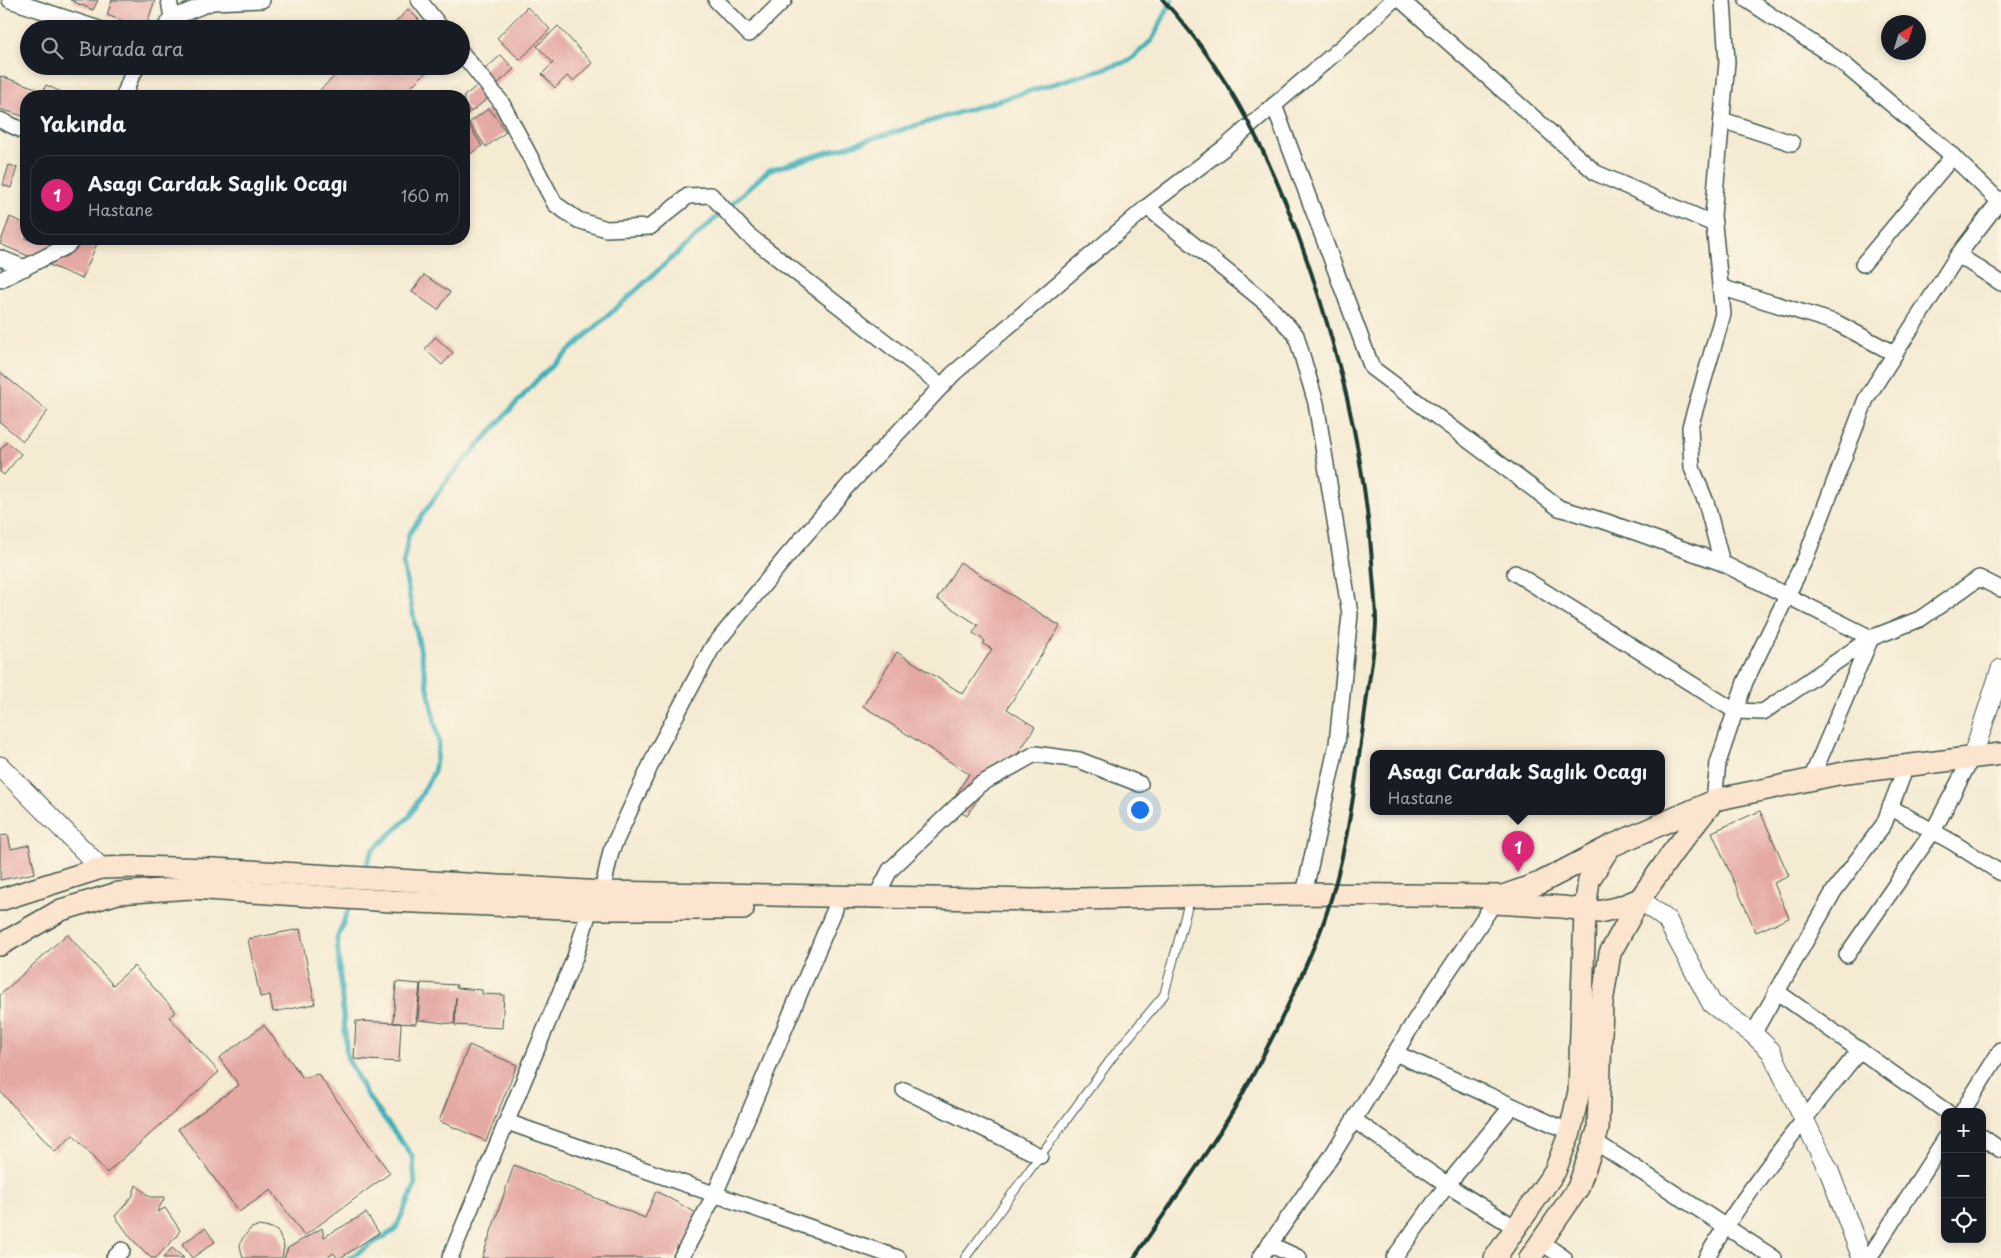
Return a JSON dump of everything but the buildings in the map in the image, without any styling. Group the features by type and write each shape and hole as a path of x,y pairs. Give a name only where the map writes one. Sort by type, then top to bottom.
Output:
{"main road":[{"path":"596,901 876,897 1034,900 1304,894 1503,896 1540,883 1610,846 1713,801 1811,779 1973,755 2001,754"},
{"path":"1535,1250 1578,1188 1598,1130 1602,1003 1610,953 1640,898 1713,801"},
{"path":"1495,1258 1555,1171 1570,1132 1579,1091 1585,910 1589,880 1610,846"},
{"path":"0,900 101,868 214,869 305,874 391,891"},
{"path":"0,945 61,910 118,893 191,888 306,896 391,891 596,901 835,909 1187,909 1494,903 1599,912 1620,908 1640,898"}],"street":[{"path":"10,0 71,20"},
{"path":"168,20 169,0"},
{"path":"174,20 212,2 262,0"},
{"path":"419,0 435,20"},
{"path":"716,0 749,34 784,0"},
{"path":"450,1258 575,957 596,901 611,851 658,749 712,648 793,548 942,386 1147,207 1224,148 1348,42 1393,0"},
{"path":"1401,0 1596,173 1714,224"},
{"path":"1722,563 1706,502 1692,468 1690,427 1723,314 1714,224 1727,62 1723,0"},
{"path":"1713,801 1718,763 1745,682 1806,557 1866,399 1958,255 2000,200 1953,156 1840,61 1747,0"},
{"path":"470,63 501,102 555,204 578,220 606,229 650,227 688,196 711,195 748,235 942,386"},
{"path":"126,90 132,75"},
{"path":"1274,105 1372,368 1559,508 1607,522 1722,563 1786,597 1871,638"},
{"path":"0,120 20,129"},
{"path":"1722,120 1792,143"},
{"path":"1863,264 1953,156"},
{"path":"1147,207 1267,304 1296,335 1316,403 1350,614 1337,744 1304,894"},
{"path":"0,280 68,245"},
{"path":"1958,255 2001,283"},
{"path":"0,258 25,268"},
{"path":"1720,287 1837,324 1895,354"},
{"path":"1515,573 1735,711 1763,712 1871,638 1920,619 1979,578 2001,589"},
{"path":"1811,779 1871,638"},
{"path":"1847,955 1933,831 1973,755 2001,669"},
{"path":"876,897 890,870 979,785 1035,754 1078,760 1140,784"},
{"path":"1753,1034 1834,891 1884,824 1906,764"},
{"path":"0,766 101,868"},
{"path":"1890,807 2001,873"},
{"path":"1640,898 1666,920 1712,1004 1753,1034 1770,1051 1804,1118 1869,1257"},
{"path":"1260,1258 1331,1158 1395,1053 1494,903"},
{"path":"681,1258 715,1194 835,909"},
{"path":"1776,991 1941,1108"},
{"path":"1706,1258 1725,1227 1804,1118 1860,1050"},
{"path":"1965,1108 2001,1050"},
{"path":"1395,1053 1570,1132"},
{"path":"904,1090 1040,1156"},
{"path":"1394,1258 1447,1185 1512,1106"},
{"path":"1354,1120 1447,1185 1516,1228"},
{"path":"507,1122 898,1258"},
{"path":"1986,1140 2001,1150"},
{"path":"1594,1141 1774,1258"},
{"path":"1869,1257 1941,1146"},
{"path":"1270,1244 1299,1258"},
{"path":"1535,1250 1564,1258"}],"lane":[{"path":"966,1258 1114,1055 1164,995 1187,909"}],"waterway":[{"path":"364,872 372,851 409,817 434,772 439,743 403,564 409,534 448,479 538,379 769,170 1129,61 1152,40 1172,0"},
{"path":"349,1258 395,1230 415,1186 413,1157 366,1094 347,1057 337,939 351,903"}],"railway":[{"path":"1134,1258 1200,1163 1237,1104 1281,1020 1320,932 1344,848 1358,762 1376,623 1369,527 1354,429 1339,365 1307,259 1276,180 1238,104 1216,67 1163,0"}],"place":[{"name":"Asagı Cardak Saglık Ocagı","path":"1518,872"}]}
